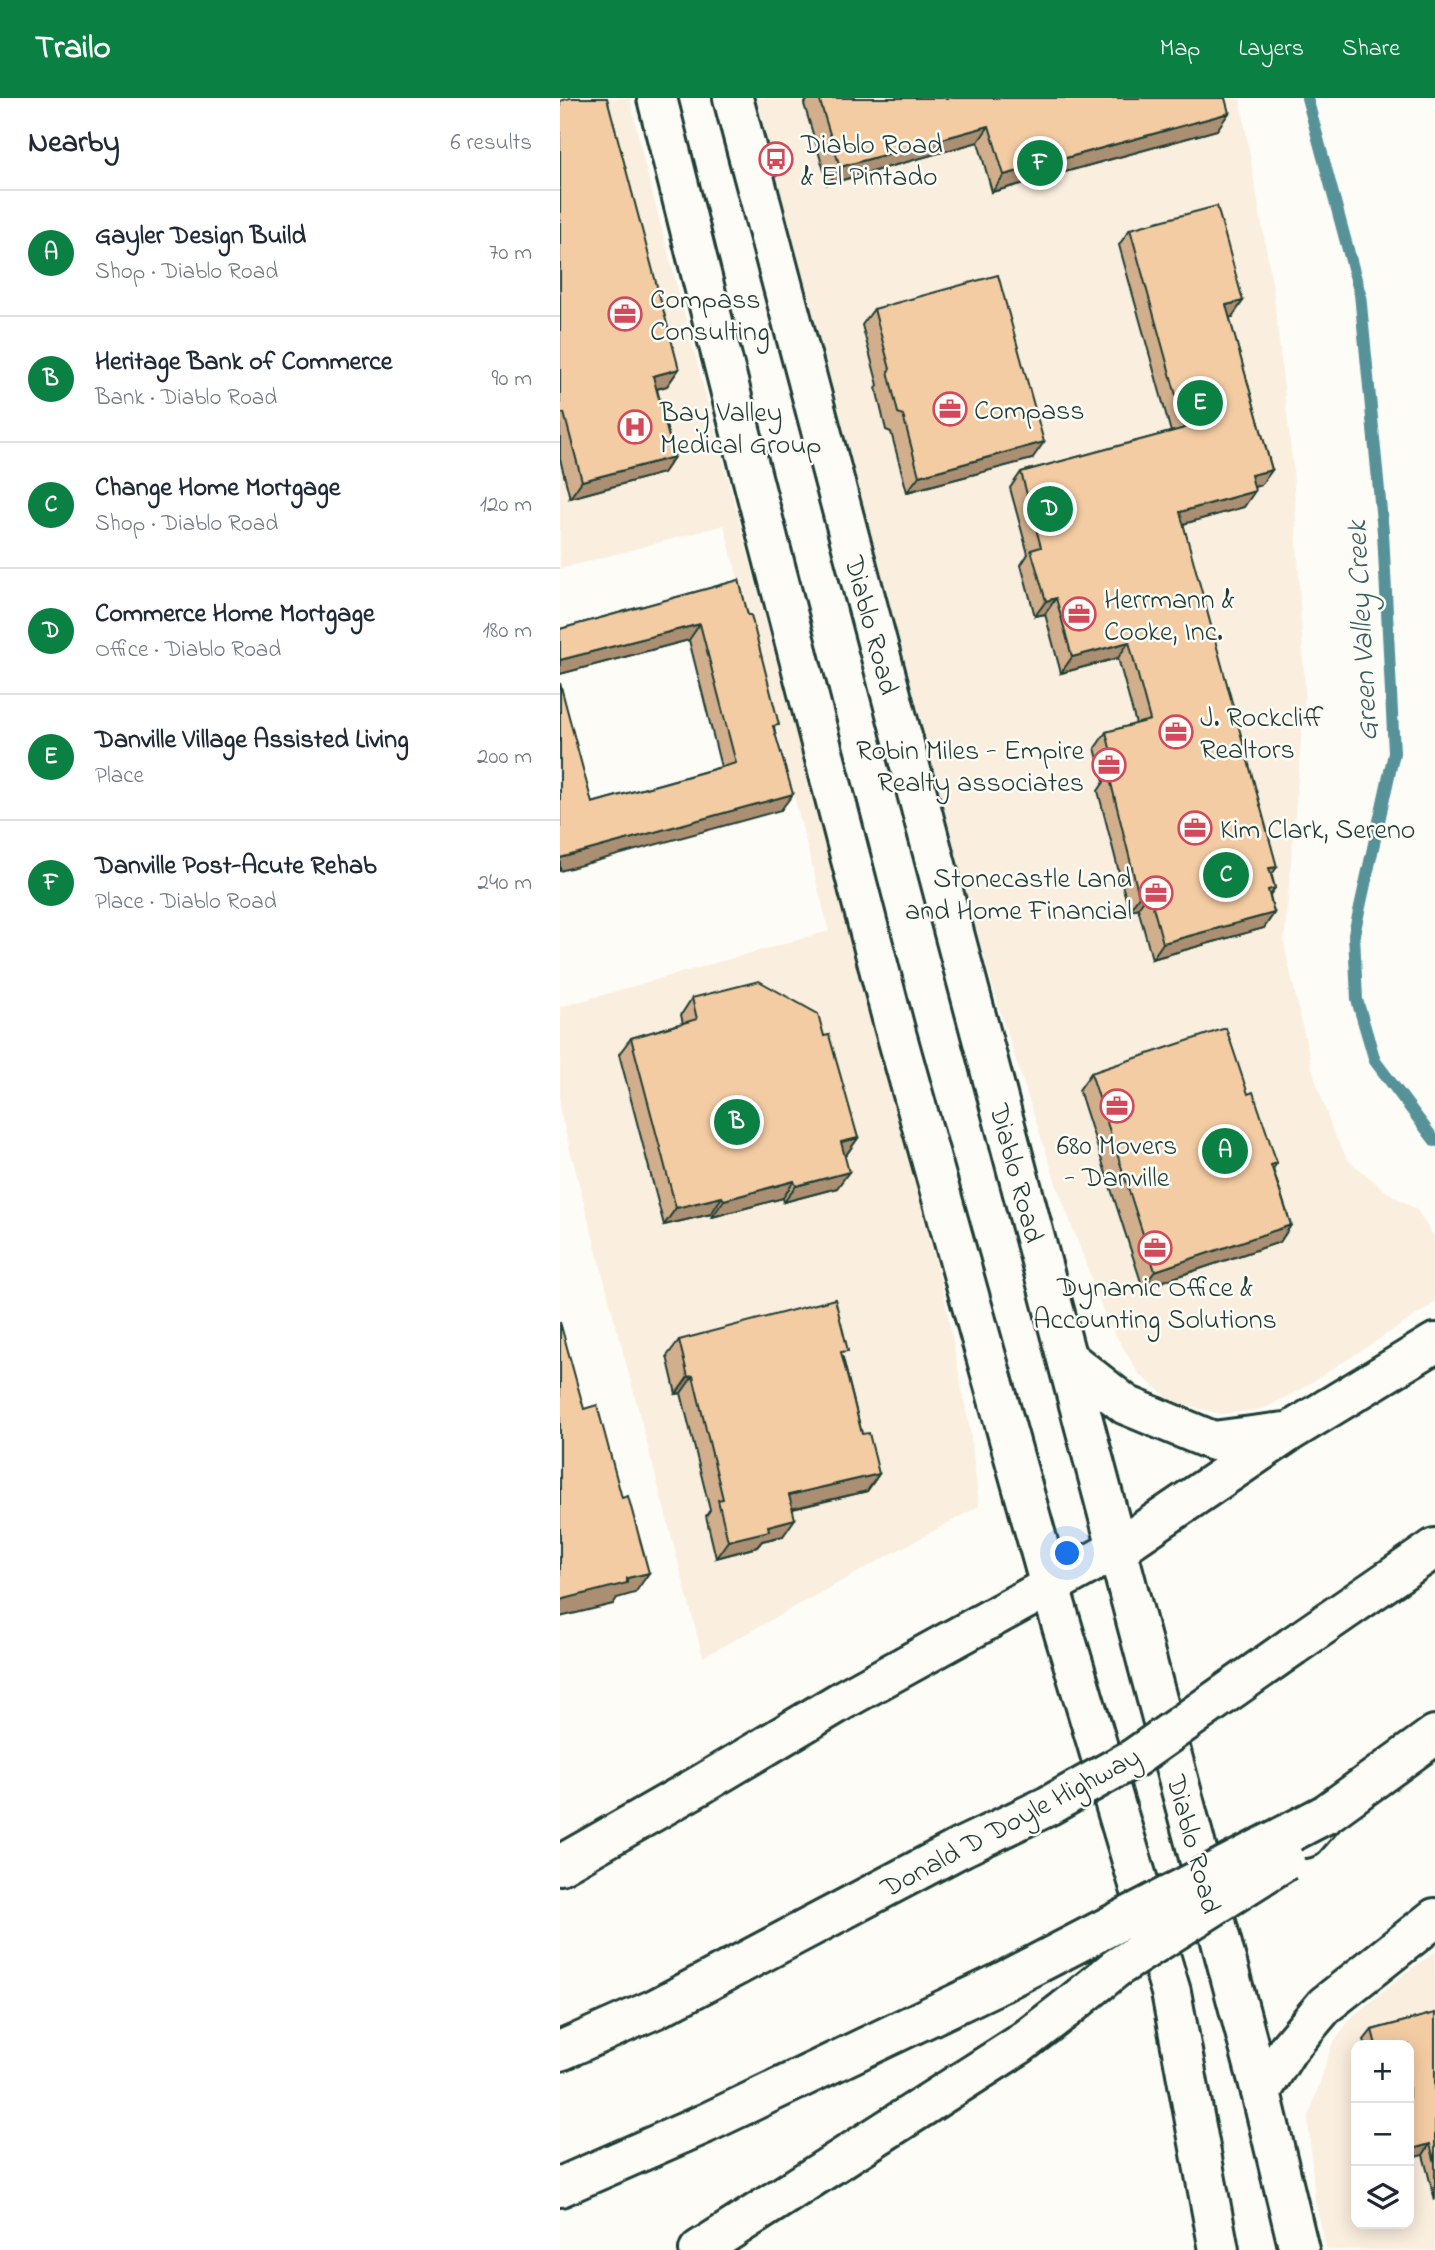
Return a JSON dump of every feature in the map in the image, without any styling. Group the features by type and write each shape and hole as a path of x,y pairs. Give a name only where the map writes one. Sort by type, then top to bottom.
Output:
{"main road":[{"path":"657,98 894,1026 1050,1586 1171,1992 1219,2250"},
{"name":"Diablo Road","path":"733,98 1261,2092 1299,2250"},
{"path":"560,1865 843,1700 1117,1549 1289,1432 1435,1343"},
{"path":"1068,1359 1126,1405 1213,1441 1289,1432"},
{"name":"Donald D Doyle Highway","path":"560,2051 655,2009 960,1848 1048,1806 1134,1758 1435,1548"},
{"path":"560,2187 704,2124 1000,1983 1326,1814 1435,1735"},
{"path":"699,2250 1018,2045 1116,1968 1285,1861 1326,1814"},
{"path":"1261,2092 1288,2049 1325,2005 1435,1918"}],"shaded area":[{"path":"560,98 630,98 644,162 943,1290 971,1437 979,1506 703,1657 560,1111 560,1007 829,931 724,525 560,569"},
{"path":"756,98 1240,98 1273,289 1293,469 1305,694 1284,944 1312,1069 1333,1132 1348,1160 1387,1192 1417,1210 1435,1239 1435,1303 1301,1389 1263,1409 1221,1414 1173,1402 1139,1374 1107,1321 1056,1183 999,1008"},
{"path":"1435,1952 1435,2250 1327,2250 1315,2201 1308,2119 1332,2045 1351,2018 1406,1972"}],"building":[{"path":"570,98 607,98 679,369 653,376 674,457 582,481 564,413 560,414 560,101"},
{"path":"819,98 1225,98 1229,113 1004,175 989,126 840,167"},
{"path":"1217,206 1243,301 1226,305 1272,470 1251,475 1255,491 1180,512 1277,867 1269,868 1275,888 1268,890 1274,913 1163,943 1149,892 1139,896 1109,775 1116,772 1106,732 1150,720 1129,642 1072,657 1056,598 1046,601 1031,550 1041,547 1021,472 1185,428 1130,229"},
{"name":"Compass","path":"998,275 1044,442 919,476 903,415 898,413 874,309"},
{"path":"739,580 748,615 751,615 779,725 773,726 793,794 560,858 560,683 592,803 736,763 700,624 560,660 560,629"},
{"path":"759,981 818,1014 824,1036 829,1035 858,1138 841,1142 849,1172 796,1186 794,1181 724,1200 722,1197 676,1208 631,1038 697,1019 692,998"},
{"path":"1226,1028 1248,1094 1253,1092 1277,1163 1271,1165 1291,1225 1155,1271 1091,1073"},
{"path":"835,1299 848,1351 841,1352 862,1434 869,1433 879,1474 789,1495 795,1519 768,1526 769,1531 728,1541 718,1500 723,1499 693,1376 688,1377 679,1340"},
{"path":"560,1322 584,1409 597,1405 622,1498 628,1496 649,1573 627,1578 627,1583 560,1600"},
{"path":"1435,2013 1435,2163 1430,2144 1414,2149 1414,2040 1375,2040 1372,2030"}],"waterway":[{"name":"Green Valley Creek","path":"1307,98 1360,294 1383,532 1394,753 1354,934 1357,1000 1375,1061 1435,1141"}],"place":[{"name":"Diablo Road & El Pintado","path":"776,159"},
{"name":"Danville Post-Acute Rehab","path":"1040,163"},
{"name":"Compass Consulting","path":"625,314"},
{"name":"Danville Village Assisted Living","path":"1200,403"},
{"name":"Compass","path":"950,409"},
{"name":"Bay Valley Medical Group","path":"635,427"},
{"name":"Commerce Home Mortgage","path":"1050,509"},
{"name":"Herrmann & Cooke, Inc.","path":"1079,614"},
{"name":"J. Rockcliff Realtors","path":"1176,732"},
{"name":"Robin Miles - Empire Realty associates","path":"1109,765"},
{"name":"Kim Clark, Sereno","path":"1195,828"},
{"name":"Change Home Mortgage","path":"1226,875"},
{"name":"Stonecastle Land and Home Financial","path":"1156,893"},
{"name":"680 Movers - Danville","path":"1117,1106"},
{"name":"Heritage Bank of Commerce","path":"737,1122"},
{"name":"Gayler Design Build","path":"1225,1151"},
{"name":"Dynamic Office & Accounting Solutions","path":"1155,1248"}]}
